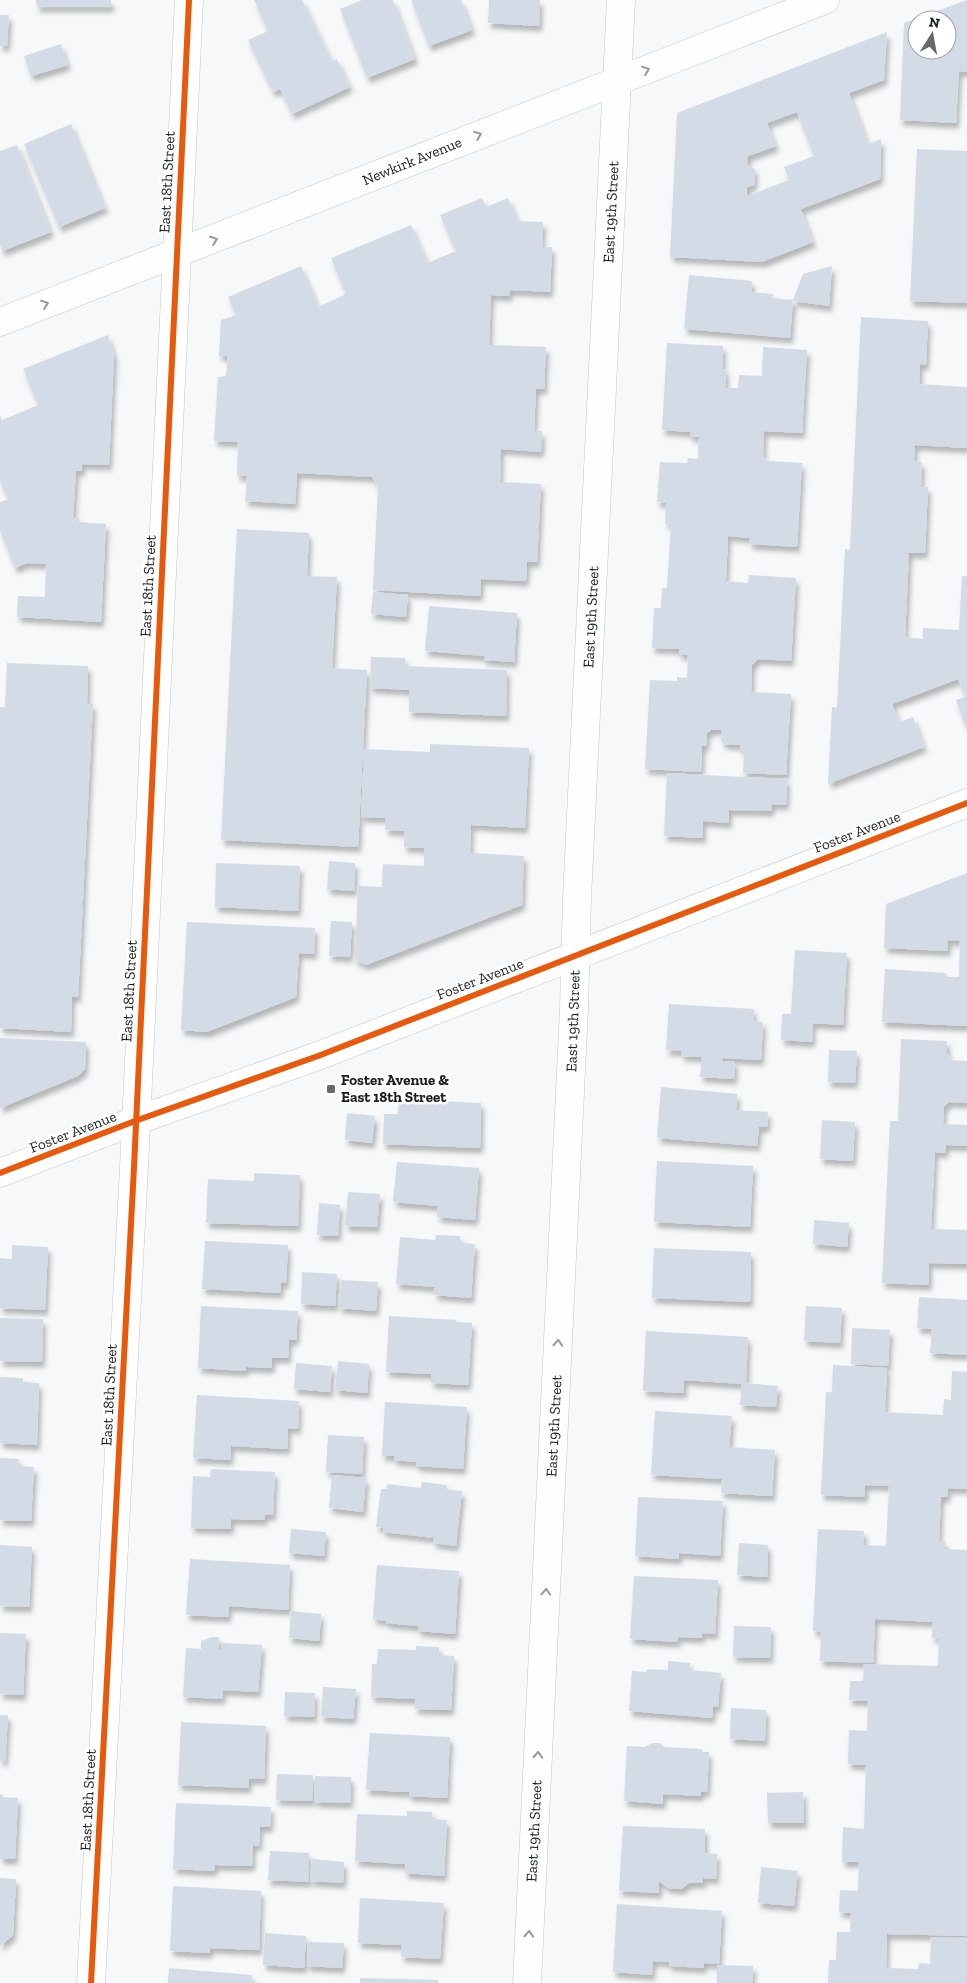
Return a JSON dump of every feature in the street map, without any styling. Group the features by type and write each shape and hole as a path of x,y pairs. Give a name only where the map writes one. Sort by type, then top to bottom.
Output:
{"street":[{"name":"East 18th Street","path":"91,1983 189,0"},
{"name":"East 19th Street","path":"527,1983 621,0"},
{"name":"Newkirk Avenue","path":"0,322 825,0"},
{"name":"Foster Avenue","path":"0,1173 135,1121 318,1056 967,803"}],"building":[{"path":"36,0 111,0 111,7 37,7"},
{"path":"254,0 302,0 332,62 337,59 350,87 292,114 280,89 273,92 248,40 268,31"},
{"path":"362,0 393,0 415,59 367,78 340,9"},
{"path":"411,0 461,0 472,30 429,46"},
{"path":"489,0 540,0 539,26 488,23"},
{"path":"967,0 967,72 959,71 956,123 900,120 904,23 907,22 907,60 957,60 957,10 940,10"},
{"path":"0,15 9,15 7,46 0,46"},
{"path":"887,32 884,80 849,93 868,144 881,139 880,179 801,209 813,242 762,262 670,257 677,113","holes":["797,112 814,156 784,167 789,180 747,196 747,187 754,185 755,169 747,165 748,156 776,146 767,123"]},
{"path":"61,44 68,65 31,76 24,56"},
{"path":"71,124 105,208 59,227 24,144"},
{"path":"17,145 51,232 2,251 0,245 0,151"},
{"path":"917,149 967,151 967,303 910,301"},
{"path":"482,198 486,207 508,198 518,221 543,222 542,247 552,247 550,292 510,290 509,296 491,295 489,345 546,347 544,389 536,389 534,431 542,431 541,452 501,449 500,482 541,484 537,562 527,562 526,581 481,579 480,596 373,590 378,487 372,477 297,473 295,504 245,501 247,476 237,476 238,442 214,441 218,377 226,376 228,356 219,356 221,320 236,315 228,297 301,266 318,307 346,294 331,258 411,225 427,263 456,251 440,215"},
{"path":"832,266 829,306 793,301 790,338 684,329 689,275 752,281 751,292 773,294 772,298 793,300 803,274"},
{"path":"861,317 928,321 926,365 920,364 919,384 967,387 967,448 915,445 914,461 922,462 921,487 928,487 925,553 909,553 905,637 923,639 923,628 959,630 962,576 967,576 967,730 956,700 965,697 958,679 892,704 899,722 913,717 924,747 828,784 832,707 837,708 845,549 850,550"},
{"path":"108,335 114,355 109,465 82,464 82,471 76,471 73,518 79,518 79,522 106,524 101,622 17,617 18,596 45,597 46,564 27,563 15,568 0,531 0,502 8,499 0,481 0,415 2,420 38,405 23,369"},
{"path":"667,343 723,346 722,369 726,370 725,388 738,388 739,375 762,376 763,347 807,350 802,433 764,431 763,456 767,461 802,463 797,547 749,544 750,538 728,536 726,581 748,583 749,575 796,578 791,661 758,659 752,665 751,692 791,694 786,775 743,773 744,751 740,751 740,745 724,744 721,741 722,730 711,730 707,733 706,746 702,746 701,772 645,769 650,680 677,681 677,677 687,678 688,655 679,655 679,649 652,648 654,608 661,608 662,588 667,588 671,523 665,524 666,503 657,502 660,462 687,463 688,458 698,459 699,437 690,437 690,432 662,430"},
{"path":"237,529 309,533 307,576 337,577 332,668 367,670 358,847 221,840"},
{"path":"373,592 408,595 406,617 371,614"},
{"path":"429,606 517,613 514,662 484,660 484,656 425,651"},
{"path":"371,657 405,658 405,666 507,670 506,716 409,712 409,690 370,688"},
{"path":"7,663 88,666 87,704 93,704 78,997 72,997 71,1032 0,1028 0,707 5,707"},
{"path":"430,744 529,748 525,828 471,825 470,853 524,856 522,905 366,965 355,960 358,886 382,887 383,864 424,866 424,848 404,847 404,831 385,830 386,818 361,817 364,749 430,752"},
{"path":"667,773 787,779 786,805 772,804 771,811 729,810 729,823 703,821 703,838 664,836"},
{"path":"329,861 355,863 354,891 327,889"},
{"path":"216,863 300,866 298,911 215,907"},
{"path":"967,873 967,1026 882,1022 885,969 946,973 947,977 959,977 960,941 948,940 948,951 884,948 886,904"},
{"path":"331,921 352,922 350,957 329,956"},
{"path":"187,922 315,928 314,954 299,953 296,997 207,1032 181,1030"},
{"path":"795,950 847,953 843,1025 813,1023 812,1042 781,1040 782,1014 791,1014"},
{"path":"669,1004 754,1009 753,1021 763,1022 761,1060 723,1058 723,1061 735,1062 734,1079 700,1077 702,1057 681,1056 682,1051 666,1050"},
{"path":"0,1038 86,1042 85,1069 78,1076 0,1108"},
{"path":"901,1039 947,1041 947,1053 951,1060 967,1061 967,1103 949,1102 944,1107 943,1124 967,1125 967,1146 946,1145 945,1153 935,1152 931,1229 967,1230 967,1264 929,1263 929,1285 882,1283 890,1121 898,1121"},
{"path":"829,1050 857,1051 855,1083 828,1082"},
{"path":"661,1087 737,1094 736,1110 768,1112 767,1127 759,1127 757,1146 657,1138"},
{"path":"399,1099 481,1103 480,1148 383,1144 384,1114 398,1114"},
{"path":"347,1113 375,1116 372,1143 345,1140"},
{"path":"822,1120 855,1122 853,1161 820,1159"},
{"path":"657,1161 753,1166 750,1227 654,1222"},
{"path":"397,1162 479,1168 475,1220 437,1217 438,1206 393,1202"},
{"path":"254,1173 300,1175 298,1226 206,1223 208,1179 254,1181"},
{"path":"348,1192 380,1194 377,1227 345,1226"},
{"path":"319,1203 340,1205 338,1236 317,1235"},
{"path":"814,1220 849,1223 847,1247 813,1244"},
{"path":"436,1235 460,1236 460,1243 475,1244 471,1298 434,1295 435,1287 396,1284 400,1237 435,1240"},
{"path":"205,1241 288,1245 286,1283 281,1283 280,1293 202,1289"},
{"path":"12,1245 48,1247 45,1310 0,1308 0,1258 12,1259"},
{"path":"654,1248 751,1252 750,1302 652,1298"},
{"path":"302,1272 337,1274 335,1306 301,1304"},
{"path":"341,1280 378,1282 376,1311 339,1308"},
{"path":"919,1297 967,1300 967,1355 930,1353 932,1329 917,1328"},
{"path":"201,1306 298,1311 296,1340 289,1340 288,1358 272,1358 272,1368 246,1367 245,1371 198,1368"},
{"path":"806,1306 842,1308 840,1343 804,1341"},
{"path":"389,1316 456,1320 456,1322 472,1323 468,1385 431,1383 431,1374 386,1372"},
{"path":"0,1318 43,1319 42,1362 0,1361"},
{"path":"852,1328 890,1330 888,1366 851,1364"},
{"path":"646,1331 748,1337 746,1383 778,1386 776,1407 740,1405 742,1384 684,1380 684,1393 643,1391"},
{"path":"338,1361 369,1364 367,1393 335,1390"},
{"path":"296,1363 332,1366 330,1392 294,1389"},
{"path":"833,1365 887,1368 885,1412 943,1415 944,1399 951,1400 952,1371 967,1372 967,1489 948,1488 947,1497 941,1497 939,1541 945,1541 945,1549 967,1550 967,1936 887,1934 886,1968 918,1969 919,1963 930,1964 931,1937 967,1938 967,1983 828,1983 829,1960 836,1960 837,1932 850,1932 851,1913 839,1912 840,1890 858,1891 859,1862 842,1862 843,1827 864,1829 866,1765 848,1764 849,1730 867,1731 868,1701 849,1700 850,1681 863,1681 864,1664 938,1666 939,1639 932,1638 933,1622 875,1619 873,1663 820,1661 821,1632 813,1631 818,1529 864,1531 863,1545 886,1546 889,1486 865,1485 865,1497 821,1495 826,1392 832,1392"},
{"path":"0,1377 23,1378 23,1382 39,1383 37,1445 0,1443"},
{"path":"197,1395 299,1401 298,1429 288,1428 287,1449 231,1446 230,1460 193,1458"},
{"path":"385,1402 467,1407 463,1469 416,1466 416,1462 394,1460 394,1456 382,1456"},
{"path":"655,1411 732,1416 729,1447 775,1450 772,1496 721,1493 722,1479 651,1475"},
{"path":"328,1435 364,1437 362,1474 326,1472"},
{"path":"0,1458 19,1459 18,1466 34,1467 31,1521 0,1520"},
{"path":"211,1469 275,1472 273,1515 265,1515 264,1520 231,1519 231,1529 191,1528 193,1476 210,1477"},
{"path":"332,1475 366,1478 363,1512 329,1508"},
{"path":"422,1482 447,1485 446,1489 462,1491 456,1546 433,1543 434,1538 383,1532 384,1528 376,1527 381,1489 386,1489 387,1484 421,1488"},
{"path":"638,1497 723,1501 720,1556 679,1553 679,1559 635,1556"},
{"path":"291,1529 326,1532 324,1556 289,1553"},
{"path":"739,1543 768,1545 767,1577 737,1575"},
{"path":"0,1545 32,1547 29,1607 0,1606"},
{"path":"190,1559 290,1565 288,1610 229,1606 228,1617 186,1615"},
{"path":"377,1565 459,1571 455,1634 418,1631 418,1626 386,1623 386,1621 373,1619"},
{"path":"634,1576 718,1580 715,1634 702,1633 702,1638 678,1637 677,1642 630,1639"},
{"path":"291,1611 321,1614 319,1641 289,1638"},
{"path":"734,1626 771,1627 770,1658 733,1657"},
{"path":"0,1633 26,1634 23,1695 0,1694"},
{"path":"211,1637 219,1637 218,1649 222,1649 223,1643 262,1645 258,1692 223,1690 222,1699 183,1697 186,1648 201,1649 201,1641"},
{"path":"416,1646 439,1647 439,1655 454,1656 451,1710 415,1709 415,1699 371,1697 372,1664 377,1664 378,1649 416,1650"},
{"path":"668,1661 690,1663 690,1670 721,1673 718,1707 713,1706 712,1718 629,1711 632,1671 646,1672 647,1669 668,1670"},
{"path":"323,1687 356,1689 353,1719 321,1717"},
{"path":"285,1692 315,1693 314,1717 284,1716"},
{"path":"731,1708 766,1710 765,1741 730,1739"},
{"path":"0,1715 8,1715 5,1761 0,1761"},
{"path":"181,1722 266,1726 264,1779 249,1779 248,1788 178,1785"},
{"path":"370,1733 450,1737 447,1798 409,1796 409,1792 366,1790"},
{"path":"652,1743 660,1743 664,1747 702,1749 702,1752 709,1752 707,1792 701,1791 701,1796 663,1794 663,1804 624,1801 627,1746 645,1747"},
{"path":"277,1774 313,1775 312,1801 276,1800"},
{"path":"315,1776 351,1777 350,1803 314,1802"},
{"path":"803,1792 804,1823 768,1823 767,1793"},
{"path":"0,1794 3,1797 18,1798 15,1859 0,1859"},
{"path":"176,1803 271,1807 270,1827 260,1827 259,1846 253,1845 252,1866 215,1865 214,1871 173,1869"},
{"path":"407,1811 432,1812 432,1819 447,1820 444,1876 405,1873 405,1864 355,1861 357,1814 407,1816"},
{"path":"623,1826 705,1829 705,1853 717,1854 716,1879 703,1878 703,1883 689,1883 681,1889 668,1888 659,1881 659,1893 619,1891"},
{"path":"270,1851 309,1853 308,1882 268,1880"},
{"path":"312,1859 344,1862 343,1883 310,1881"},
{"path":"761,1867 798,1871 794,1906 758,1903"},
{"path":"0,1878 16,1879 13,1935 0,1946"},
{"path":"173,1886 261,1891 259,1950 210,1948 210,1953 170,1951"},
{"path":"360,1898 444,1903 440,1959 401,1957 402,1945 358,1943"},
{"path":"617,1904 722,1911 719,1964 704,1963 704,1968 669,1966 669,1962 653,1961 652,1975 613,1972"},
{"path":"265,1933 306,1936 304,1968 263,1965"},
{"path":"308,1942 344,1943 342,1968 307,1966"},
{"path":"717,1965 753,1966 752,1983 717,1983"},
{"path":"169,1968 252,1975 251,1983 168,1983"},
{"path":"360,1978 438,1980 438,1983 360,1983"}],"cycle path":[{"path":"91,1983 134,1167 189,0"},
{"path":"0,1173 135,1121 318,1056 967,803"}],"place":[{"name":"Foster Avenue & East 18th Street","path":"331,1089"}]}
